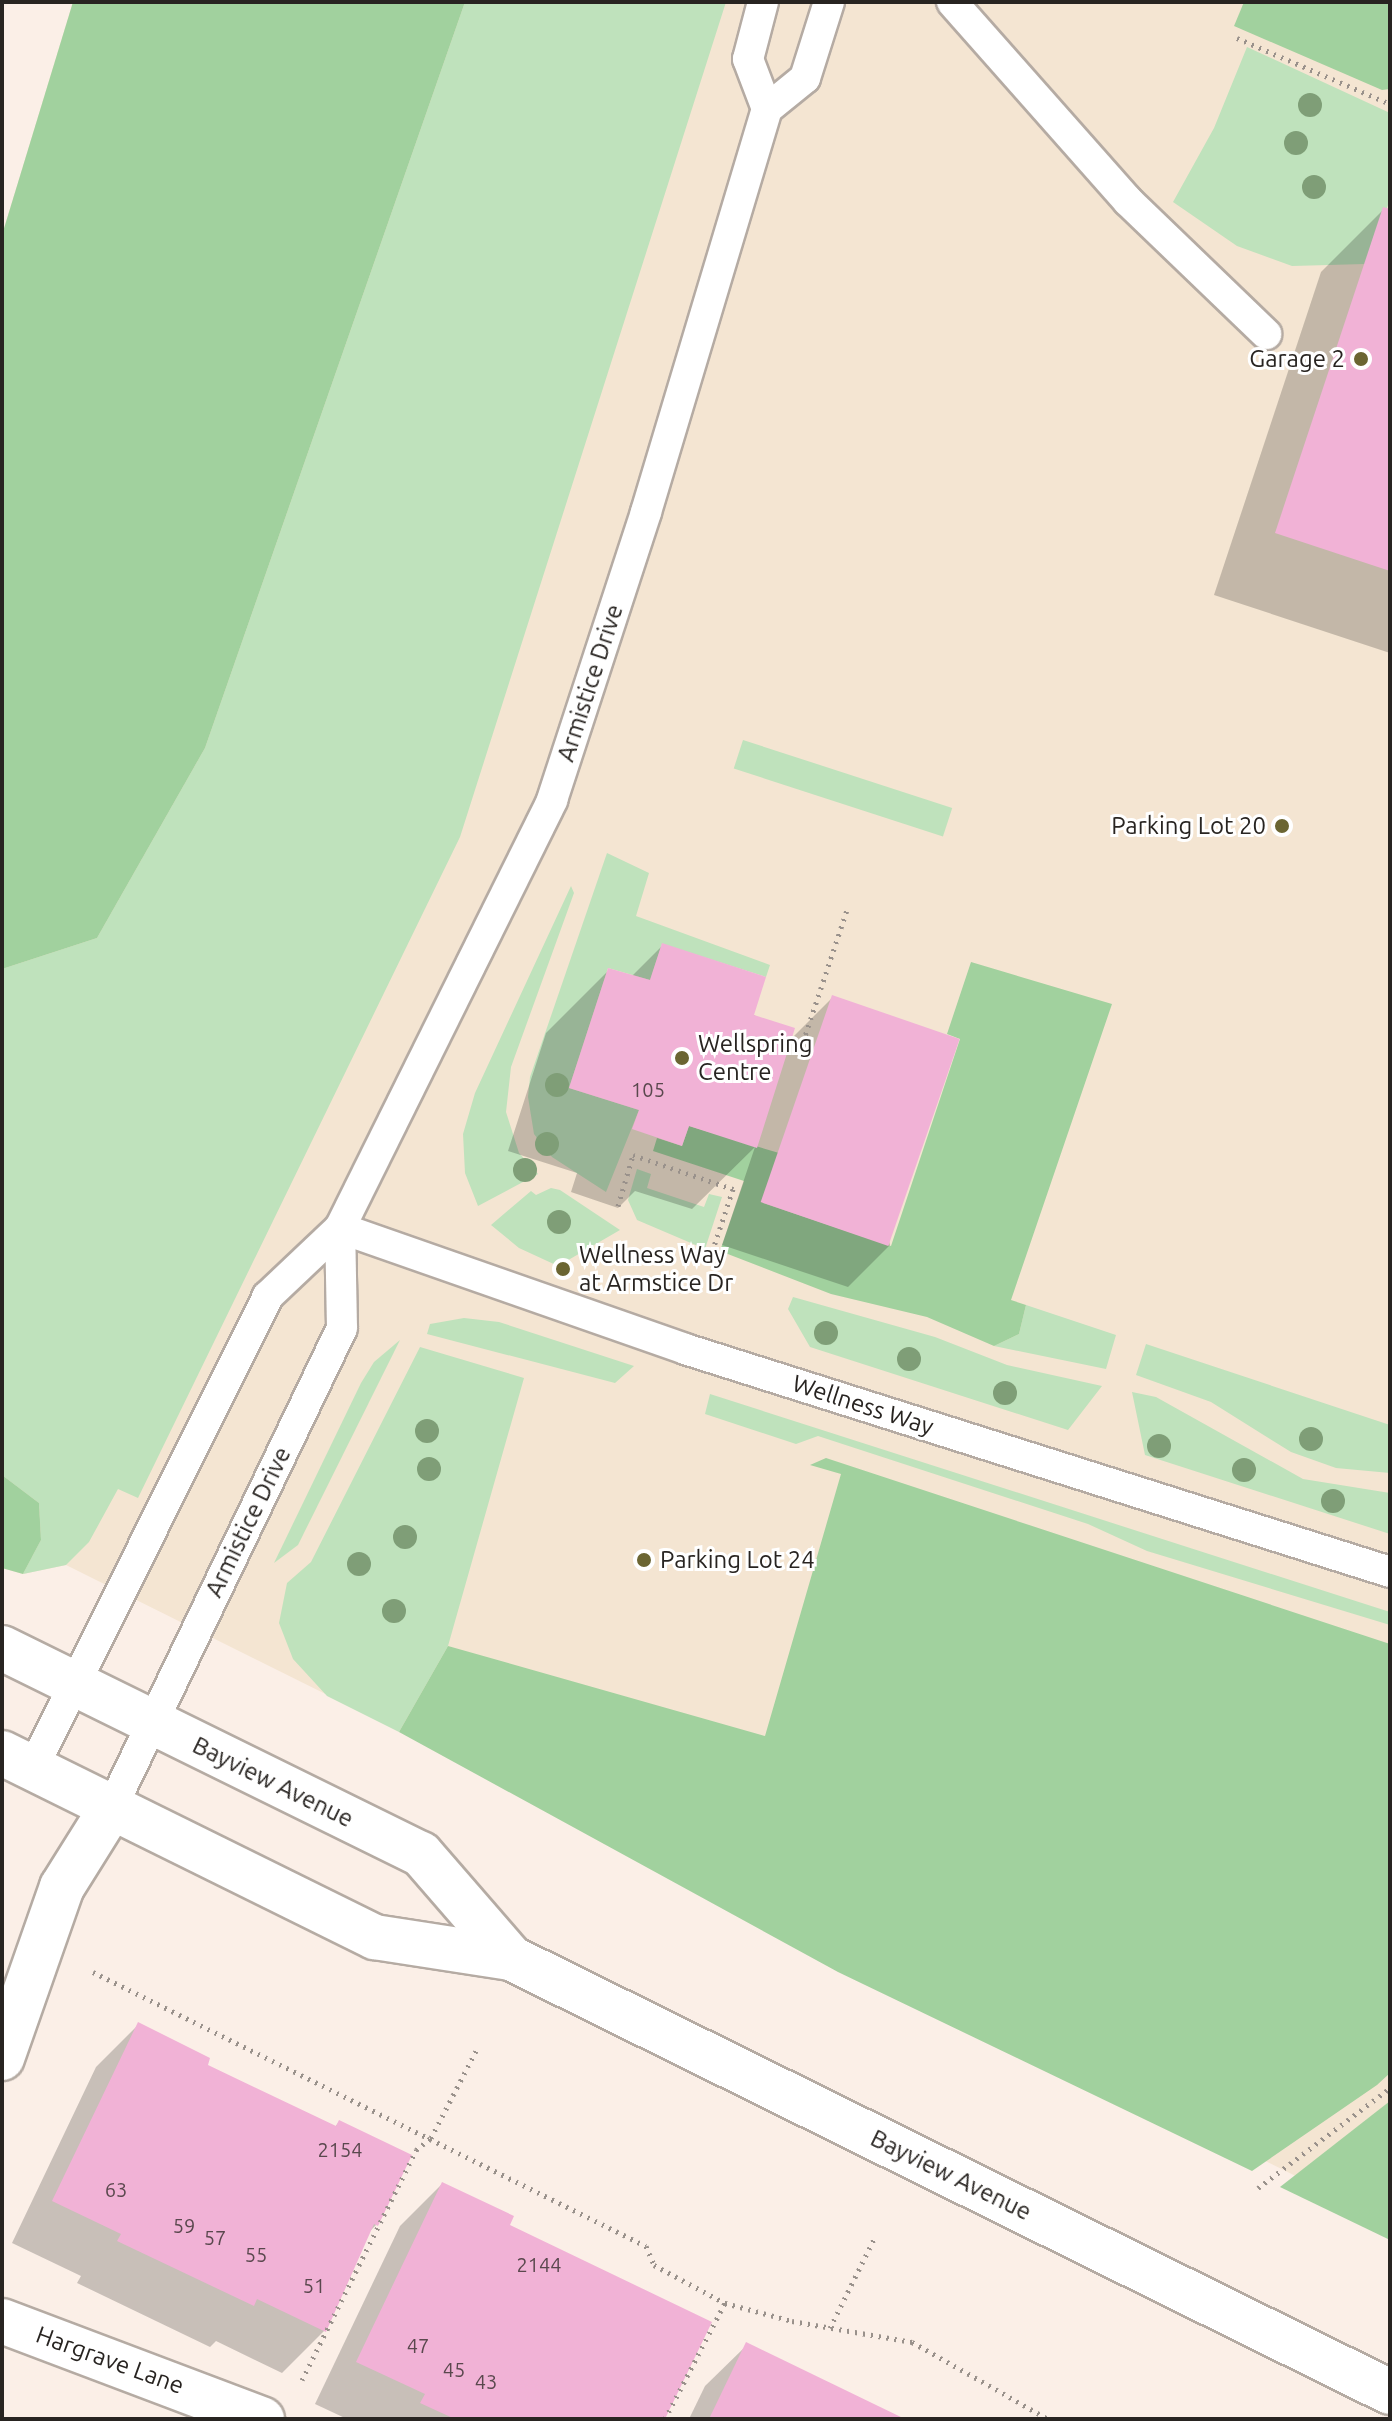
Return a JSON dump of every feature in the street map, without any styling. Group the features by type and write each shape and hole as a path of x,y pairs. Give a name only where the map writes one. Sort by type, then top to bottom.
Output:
{"main road":[{"name":"Bayview Avenue","path":"2,1648 421,1854 511,1958"},
{"name":"Bayview Avenue","path":"17,1761 375,1937 511,1958 1390,2392"},
{"path":"2,2058 62,1887 112,1807"},
{"name":"Hargrave Lane","path":"2,2321 278,2407"}],"lane":[{"path":"763,2 748,59 767,109 805,78 829,2"},
{"path":"952,2 1128,201 1266,334"},
{"name":"Armistice Drive","path":"17,1761 75,1683 268,1296 340,1228 552,800 646,512 767,109"},
{"name":"Armistice Drive","path":"112,1807 342,1328 340,1228"},
{"name":"Wellness Way","path":"340,1228 685,1349 1390,1572"}],"path":[{"path":"1237,38 1390,104"},
{"path":"803,1042 848,907"},
{"path":"618,1206 633,1155 733,1189 710,1258"},
{"path":"81,1966 646,2246 654,2265 725,2303 830,2328 912,2342 1048,2419"},
{"path":"278,2407 416,2150 431,2138 478,2047"},
{"path":"1258,2188 1390,2088"},
{"path":"830,2328 875,2237"},
{"path":"665,2419 725,2303"}],"shaded area":[{"path":"73,2 1390,2 1390,2223 66,1565 23,1574 2,1568 2,235"}],"green space":[{"path":"73,2 465,2 205,748 97,938 2,969 2,235"},
{"path":"465,2 726,2 460,837 138,1498 118,1489 89,1542 66,1565 23,1574 41,1540 39,1503 2,1475 2,969 97,938 205,748"},
{"path":"1244,2 1390,2 1390,89 1382,90 1234,26"},
{"path":"1247,47 1390,113 1390,200 1365,264 1292,266 1237,246 1173,202 1214,128"},
{"path":"743,740 952,808 943,837 734,769"},
{"path":"607,853 649,873 636,916 770,965 766,977 662,944 650,980 608,968 569,1088 639,1110 606,1192 552,1157 534,1134 528,1097 530,1077"},
{"path":"571,886 574,893 511,1067 506,1112 519,1153 538,1174 478,1206 465,1173 463,1134 475,1093"},
{"path":"971,962 1112,1004 1011,1300 1026,1305 1019,1334 994,1346 927,1317 831,1294 720,1251 744,1181 653,1151 657,1138 682,1146 689,1126 779,1153 763,1203 891,1246 960,1039 947,1034"},
{"path":"637,1169 651,1174 647,1188 704,1207 709,1194 722,1197 705,1249 637,1220 628,1200"},
{"path":"551,1188 560,1190 620,1230 558,1266 519,1248 491,1225 531,1191 536,1195"},
{"path":"793,1297 935,1337 1007,1365 1102,1386 1068,1430 810,1347 788,1309"},
{"path":"1026,1305 1116,1335 1106,1369 994,1346 1019,1334"},
{"path":"464,1318 499,1322 634,1366 615,1383 427,1334 430,1324"},
{"path":"400,1340 298,1545 274,1563 361,1383 374,1362"},
{"path":"1146,1344 1390,1425 1390,1473 1336,1468 1291,1452 1211,1402 1136,1375"},
{"path":"420,1347 524,1378 448,1646 399,1732 327,1696 293,1659 279,1623 287,1583 311,1562"},
{"path":"1132,1392 1156,1397 1303,1479 1390,1493 1390,1534 1145,1455"},
{"path":"710,1394 1390,1612 1390,1625 1147,1551 1088,1524 818,1436 796,1444 705,1414"},
{"path":"826,1458 1390,1644 1390,2073 1377,2085 1252,2171 838,1972 399,1732 448,1646 765,1736 841,1474 810,1465"},
{"path":"2,1475 39,1503 41,1540 23,1574 2,1568"},
{"path":"1390,2101 1390,2240 1280,2187"}],"building":[{"name":"Garage 2","path":"1383,207 1390,209 1390,571 1275,533"},
{"name":"Wellspring Centre","path":"662,943 766,977 754,1015 795,1028 757,1148 689,1126 682,1146 632,1129 639,1110 569,1088 608,968 650,980"},
{"path":"832,995 960,1039 888,1246 761,1202"},
{"path":"138,2022 210,2058 208,2065 336,2126 339,2120 412,2155 378,2226 374,2224 326,2332 257,2299 254,2306 117,2241 121,2234 52,2201"},
{"path":"442,2182 514,2216 510,2225 712,2322 665,2419 455,2419 420,2403 425,2394 356,2362"},
{"path":"746,2342 905,2419 709,2419"}],"place":[{"name":"Garage 2","path":"1361,359"},
{"name":"Parking Lot 20","path":"1282,826"},
{"name":"Wellspring Centre","path":"682,1058"},
{"name":"Wellness Way at Armstice Dr","path":"563,1269"},
{"name":"Parking Lot 24","path":"644,1560"}]}
